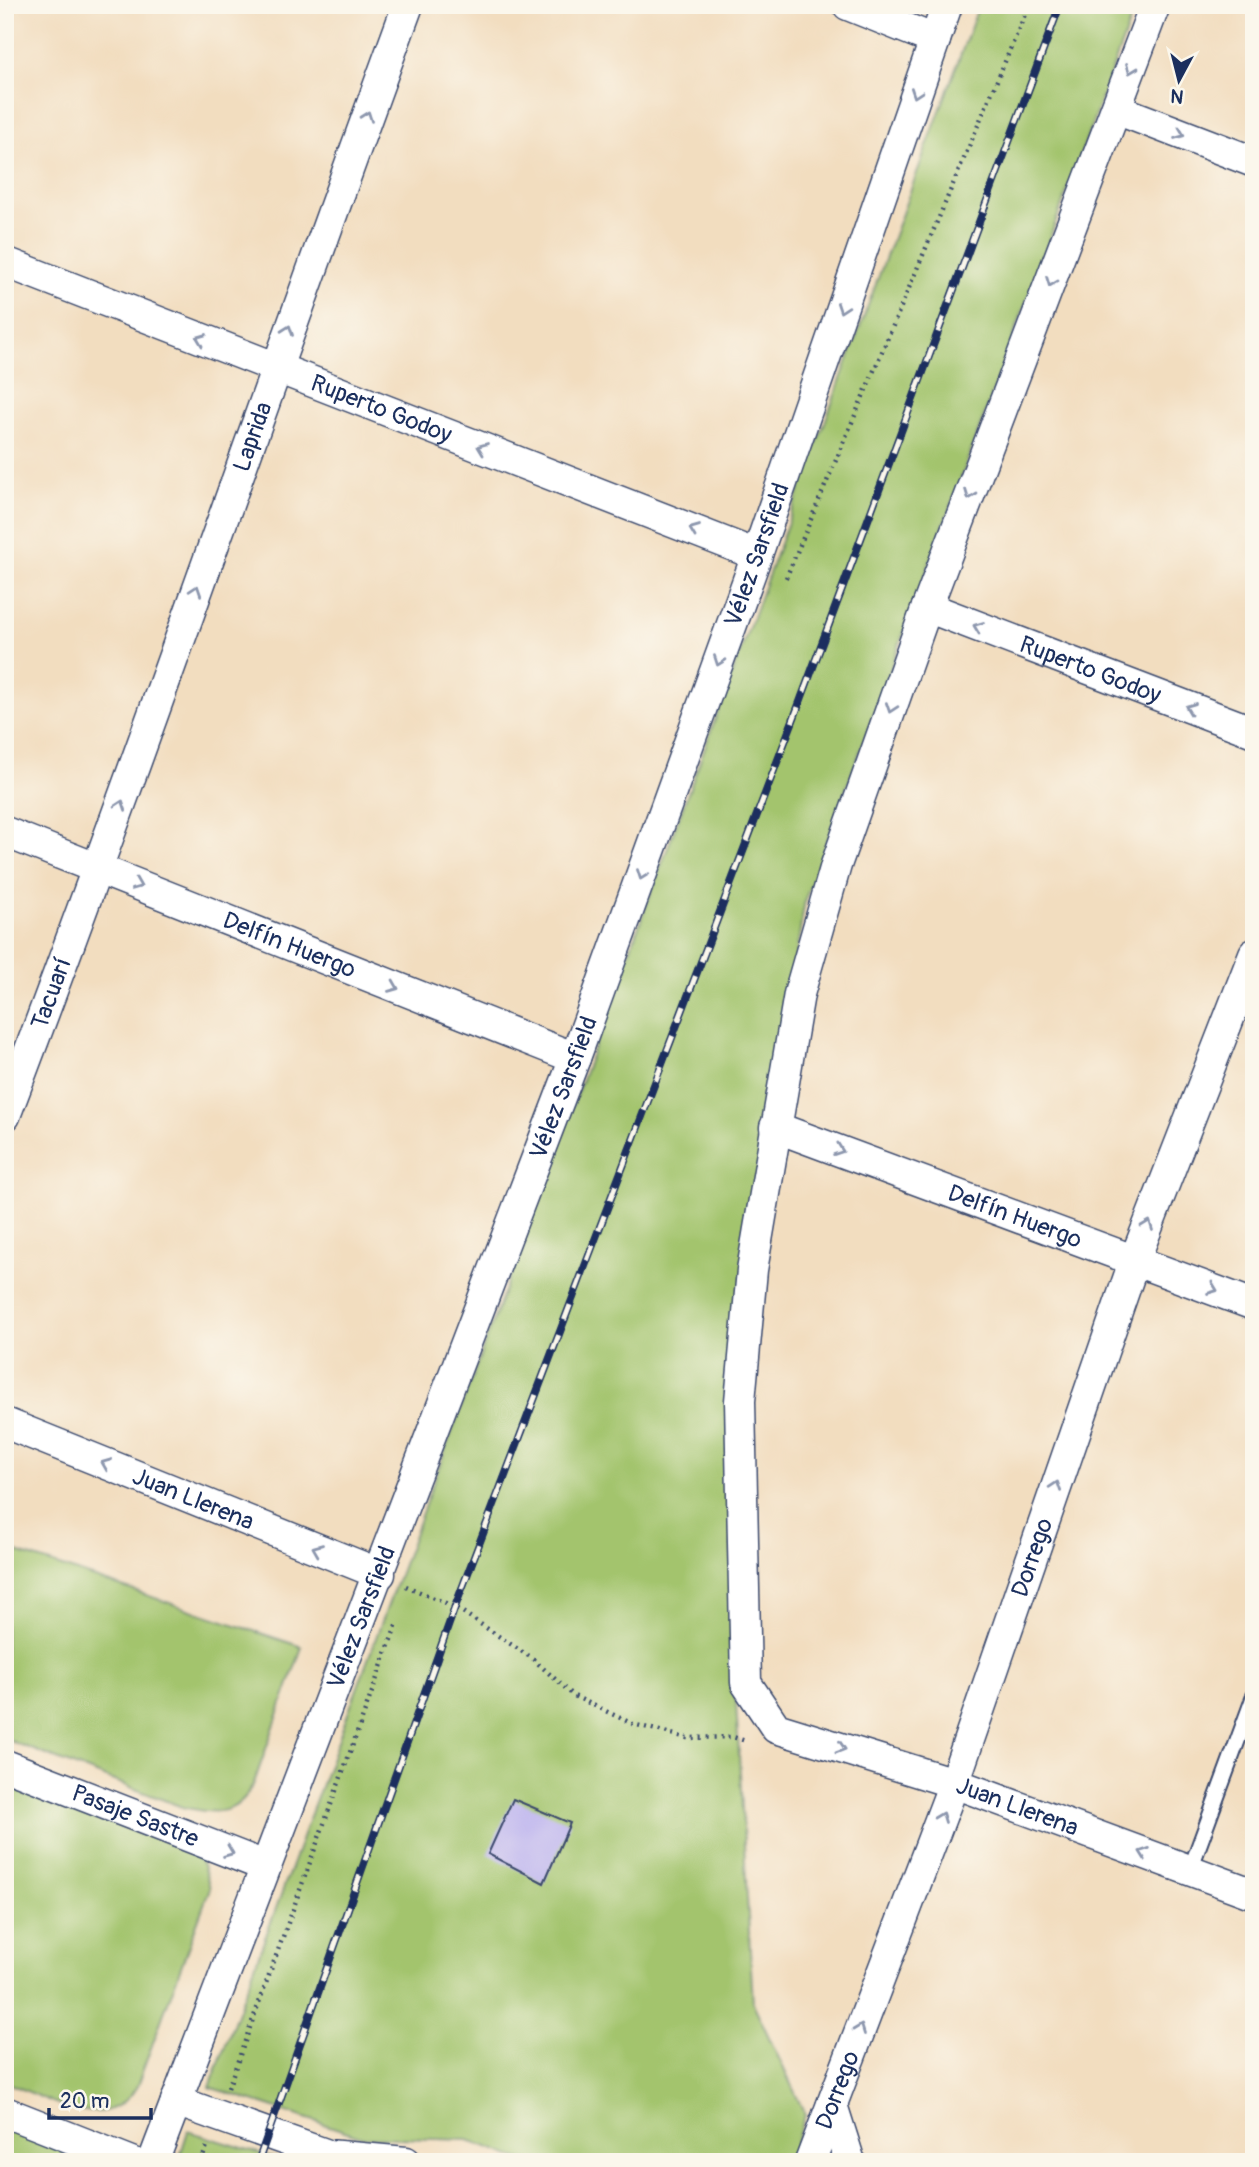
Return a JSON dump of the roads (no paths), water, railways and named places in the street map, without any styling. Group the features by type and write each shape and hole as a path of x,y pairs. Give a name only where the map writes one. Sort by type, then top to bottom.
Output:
{"street":[{"name":"Laprida","path":"98,870 274,367 408,5"},
{"path":"848,5 935,40"},
{"name":"Vélez Sarsfield","path":"153,2162 575,1058 757,555 947,5"},
{"path":"775,1127 799,994 832,878 927,607 1155,5"},
{"path":"1116,109 1254,162"},
{"name":"Ruperto Godoy","path":"5,262 757,555"},
{"name":"Ruperto Godoy","path":"927,607 1254,732"},
{"name":"Delfín Huergo","path":"5,832 575,1058"},
{"name":"Tacuarí","path":"5,1116 98,870"},
{"name":"Dorrego","path":"810,2162 954,1783 1135,1259 1254,954"},
{"name":"Delfín Huergo","path":"775,1127 1254,1305"},
{"name":"Juan Llerena","path":"775,1127 752,1270 740,1401 746,1683 776,1727 954,1783 1254,1894"},
{"name":"Juan Llerena","path":"5,1423 380,1574"},
{"name":"Pasaje Sastre","path":"5,1765 265,1866"},
{"path":"176,2101 316,2151 365,2161 406,2162"},
{"path":"832,2105 850,2162"},
{"path":"5,2112 132,2162"}],"lane":[{"path":"1191,1870 1254,1696"}],"railway":[{"path":"258,2162 455,1607 800,702 1060,5"}]}
